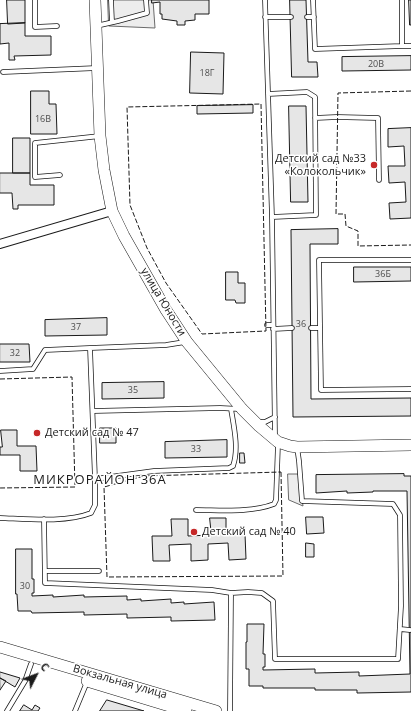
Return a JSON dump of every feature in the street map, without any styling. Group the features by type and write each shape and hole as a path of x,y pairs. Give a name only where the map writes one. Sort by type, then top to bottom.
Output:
{"street":[{"name":"улица Юности","path":"95,0 100,136 104,170 112,211 124,236 166,310 187,342 236,409 255,422 276,440 290,446 297,447 411,445"},
{"path":"0,244 112,211"},
{"name":"Вокзальная улица","path":"0,647 216,711"},
{"name":"Вокзальная улица","path":"0,654 87,681 165,708 186,711"}],"lane":[{"path":"35,0 35,27 57,26"},
{"path":"111,0 112,22"},
{"path":"96,26 147,12 146,0"},
{"path":"196,510 264,508 274,504 276,500 272,216 265,0"},
{"path":"313,0 315,49 411,46"},
{"path":"402,0 402,46"},
{"path":"265,17 291,17"},
{"path":"307,17 314,17"},
{"path":"3,72 97,68"},
{"path":"268,94 307,92 315,97 316,215 272,216"},
{"path":"315,118 378,118 379,180"},
{"path":"60,175 35,177 36,143 100,136"},
{"path":"411,260 319,260 321,390 411,389"},
{"path":"267,325 273,327 292,328"},
{"path":"311,328 320,328"},
{"path":"0,371 33,369 45,350 166,345 187,342"},
{"path":"0,518 44,520 83,517 92,513 95,505 95,479 90,348"},
{"path":"92,411 220,408 236,409 235,459 233,466 230,468 129,473 95,479"},
{"path":"255,422 265,422 275,417"},
{"path":"44,520 45,584 212,590 231,593 248,592 262,594 273,601 275,659 398,659 401,606 400,515 393,504 302,501 297,447"},
{"path":"45,571 99,571"},
{"path":"230,711 231,593"},
{"path":"400,629 410,630"},
{"path":"7,711 25,681 31,664"},
{"path":"75,711 87,681"}],"shaded area":[{"path":"108,0 153,0 155,28 109,26"},
{"path":"288,474 299,474 303,506 289,500"}],"building":[{"path":"7,0 25,0 25,23 8,24"},
{"path":"152,0 209,0 209,14 195,14 195,20 185,21 185,25 177,25 177,21 162,19 162,14 160,14 160,2 152,3"},
{"path":"290,0 306,0 308,62 317,62 318,77 292,77"},
{"path":"409,0 411,0 411,25 410,25"},
{"path":"25,23 25,36 51,36 51,55 14,56 15,60 9,60 9,43 0,44 0,24"},
{"path":"191,52 224,53 223,94 190,93"},
{"path":"411,56 411,70 342,71 342,57"},
{"path":"31,91 49,91 49,104 56,104 57,134 31,134"},
{"path":"253,105 253,113 197,114 197,106"},
{"path":"289,106 306,106 308,202 291,202"},
{"path":"411,128 411,218 390,219 389,203 406,202 405,182 389,183 388,166 405,166 404,146 388,147 388,129"},
{"path":"13,138 30,138 30,173 13,173"},
{"path":"0,173 30,173 30,185 54,185 54,205 18,205 18,209 13,209 12,193 0,193"},
{"path":"338,229 338,244 310,244 311,399 411,398 411,416 293,417 291,230"},
{"path":"354,267 411,267 411,281 354,282"},
{"path":"226,272 238,272 238,283 245,283 245,303 236,303 235,300 226,300"},
{"path":"107,318 107,335 45,336 45,320"},
{"path":"0,344 29,344 30,362 0,362"},
{"path":"164,382 164,398 102,399 102,383"},
{"path":"100,428 116,428 116,443 100,443"},
{"path":"1,430 17,430 17,446 36,446 37,471 20,471 20,455 0,455 0,447 2,447"},
{"path":"227,440 227,457 165,458 165,442"},
{"path":"240,453 244,453 245,463 240,463"},
{"path":"404,474 404,476 411,476 411,692 357,693 357,690 315,690 315,688 263,688 263,686 249,686 249,669 246,669 247,624 264,624 263,654 265,654 265,667 263,667 263,670 315,669 315,673 359,672 359,676 410,674 407,491 347,493 347,491 316,493 316,475"},
{"path":"306,517 323,517 324,533 307,534"},
{"path":"210,518 226,518 226,535 245,534 246,559 229,560 228,543 208,544 208,560 191,561 191,544 169,545 170,561 153,561 152,536 172,536 171,519 188,519 188,536 211,535"},
{"path":"306,543 314,544 314,557 306,557"},
{"path":"16,549 32,549 32,579 34,579 34,593 32,593 32,596 127,596 127,600 141,599 141,601 171,599 171,603 184,602 184,604 214,602 215,620 171,621 171,617 127,618 127,614 84,615 84,612 32,613 31,611 18,611 16,594"},
{"path":"0,672 20,678 15,687 0,678"},
{"path":"0,678 6,681 0,690"},
{"path":"107,700 144,711 100,711"},
{"path":"24,705 32,710 35,705 40,708 38,711 20,711"}],"fence":[{"path":"411,91 338,93 336,214 345,214 346,226 358,231 358,246 411,245"},
{"path":"261,104 266,331 202,334 166,283 147,248 130,205 127,107 261,104"},
{"path":"0,379 72,377 75,487 0,488"},
{"path":"281,472 283,576 107,577 104,487 144,476 281,472"}],"place":[{"name":"Детский сад №33 «Колокольчик»","path":"374,165"},
{"name":"Детский сад № 47","path":"37,433"},
{"name":"Детский сад № 40","path":"194,532"}],"district":[{"name":"МИКРОРАЙОН 36А","path":"100,480"}]}
